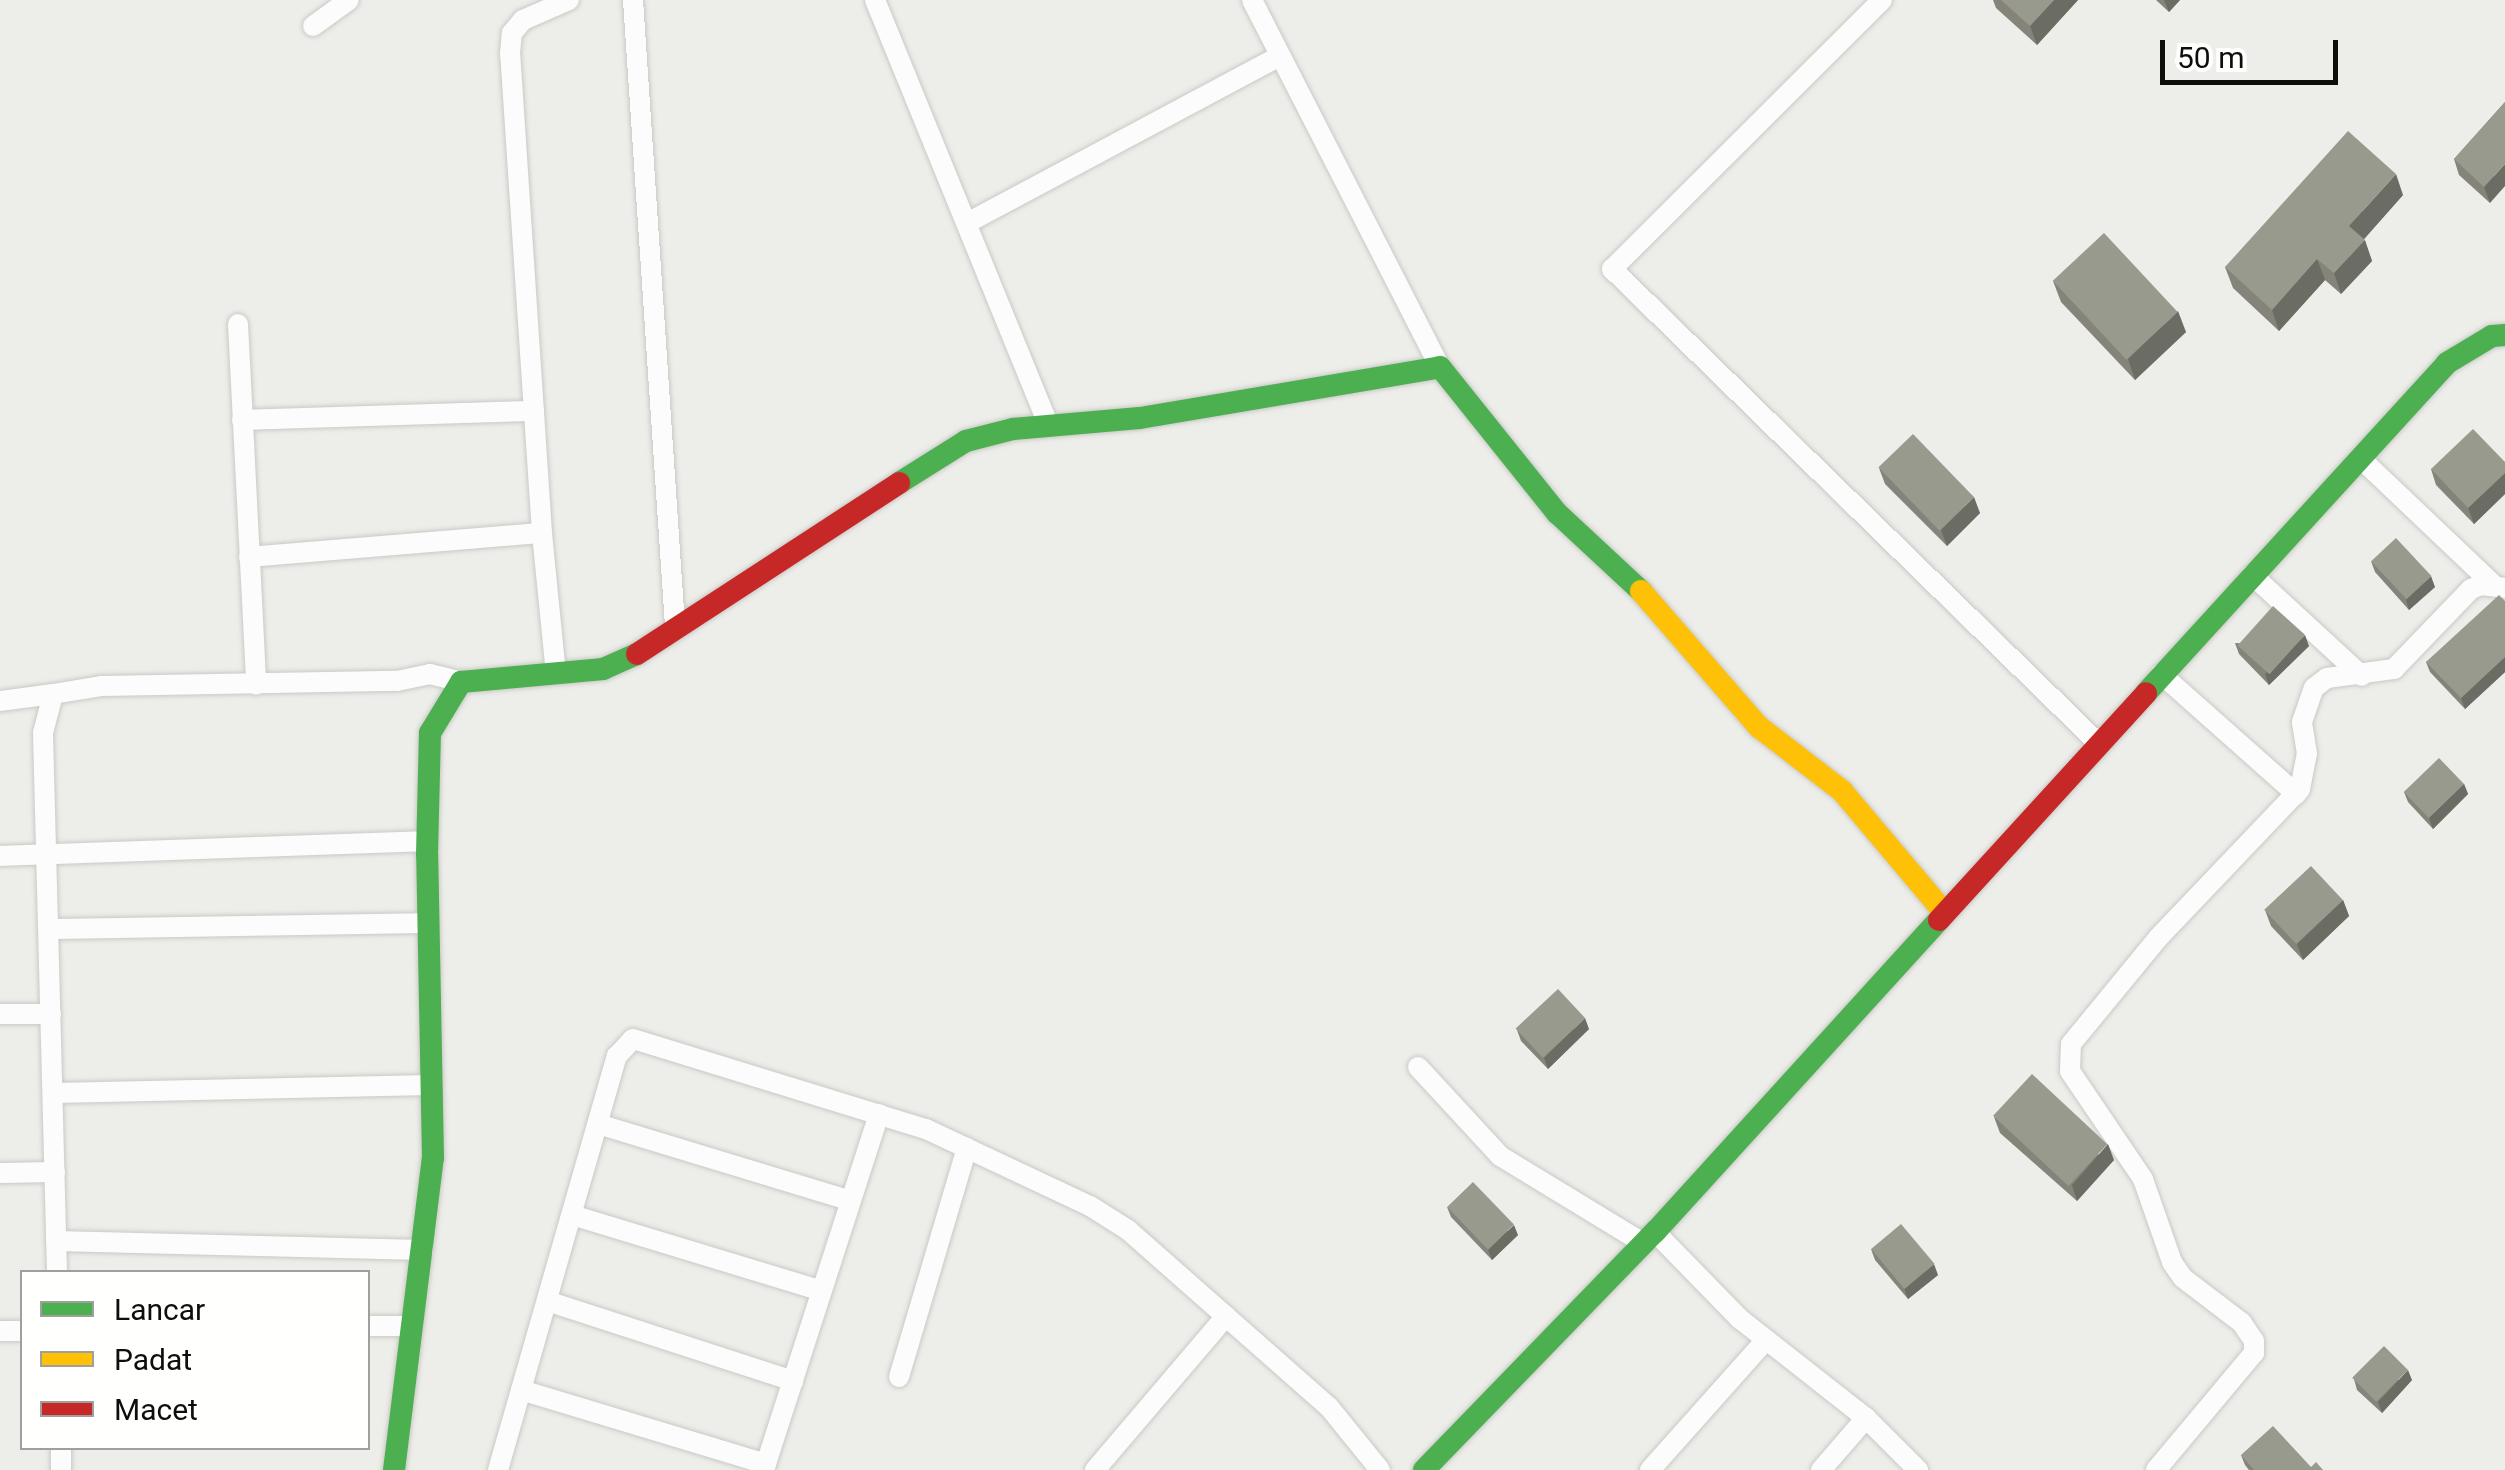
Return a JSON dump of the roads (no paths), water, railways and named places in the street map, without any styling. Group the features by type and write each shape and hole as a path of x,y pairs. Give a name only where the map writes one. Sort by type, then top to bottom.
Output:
{"street":[{"path":"313,26 348,0"},
{"path":"556,674 542,533 512,33 523,20 569,0"},
{"path":"633,0 675,626"},
{"path":"875,0 1049,426"},
{"path":"1252,0 1440,368 1474,404 1536,491 1628,576 1759,727 1842,791 1944,912"},
{"path":"1882,0 1612,269 2098,743"},
{"path":"967,223 1280,56"},
{"path":"238,324 256,686"},
{"path":"1424,1470 1649,1238 2448,363 2492,336 2505,335"},
{"path":"0,700 102,686 397,681 430,674 461,682 603,669 644,650 675,626 966,441 1013,428 1140,418 1440,368"},
{"path":"242,420 534,411"},
{"path":"2360,458 2500,587"},
{"path":"249,557 542,533"},
{"path":"2252,575 2362,676"},
{"path":"2156,1470 2254,1353 2254,1341 2242,1323 2183,1278 2172,1262 2143,1179 2084,1096 2070,1071 2069,1052 2077,1034 2158,938 2296,794 2306,770 2302,722 2314,688 2327,678 2384,674 2402,664 2459,598 2481,585 2500,587"},
{"path":"2161,674 2296,794"},
{"path":"394,1470 433,1158 427,842 430,733 461,682"},
{"path":"53,694 44,733 57,1270"},
{"path":"0,856 427,842"},
{"path":"48,929 429,924"},
{"path":"0,1014 51,1014"},
{"path":"498,1470 617,1056 634,1039 879,1114 966,1148 1090,1206 1128,1230 1330,1406 1380,1470"},
{"path":"1418,1067 1500,1156 1649,1238 1765,1341 1866,1418 1918,1470"},
{"path":"53,1092 432,1084"},
{"path":"521,1390 765,1467 879,1114"},
{"path":"598,1124 851,1201"},
{"path":"899,1378 966,1148"},
{"path":"0,1172 55,1172"},
{"path":"572,1215 822,1291"},
{"path":"56,1240 423,1250"},
{"path":"547,1301 793,1381"},
{"path":"1095,1470 1226,1316"},
{"path":"370,1326 413,1326"},
{"path":"1650,1470 1765,1341"},
{"path":"1821,1470 1866,1418"}]}
